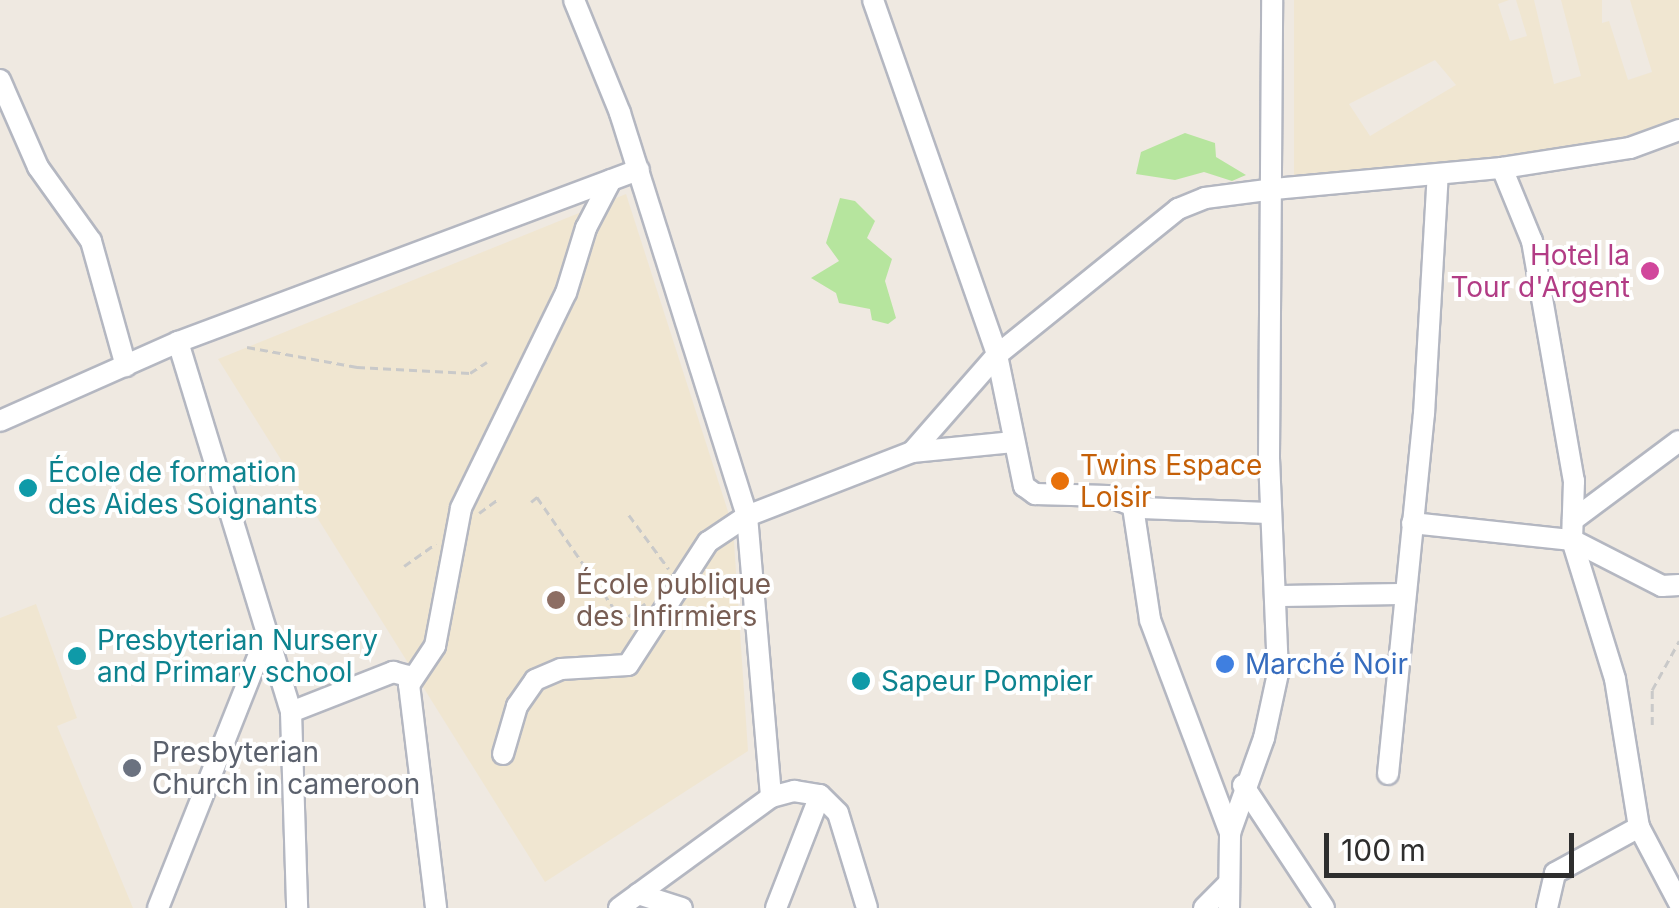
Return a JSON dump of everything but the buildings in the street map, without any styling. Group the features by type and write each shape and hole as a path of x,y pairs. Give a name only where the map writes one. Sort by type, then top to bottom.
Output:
{"street":[{"path":"574,0 638,170 747,516 770,797"},
{"path":"873,0 997,355 1024,486 1035,494 1108,496 1133,507 1271,513"},
{"path":"1229,908 1230,832 1272,707 1277,596 1271,513 1272,0"},
{"path":"0,80 38,168 91,241 126,366"},
{"path":"912,452 997,355 1178,209 1205,198 1502,168 1630,148 1679,130"},
{"path":"1502,168 1532,241 1574,481 1573,530 1615,679 1639,827 1679,903"},
{"path":"0,420 178,342 638,170"},
{"path":"1388,774 1412,523 1438,174"},
{"path":"409,685 435,646 462,508 566,293 586,228 611,180"},
{"path":"178,342 290,712 297,908"},
{"path":"1573,530 1679,441"},
{"path":"503,754 517,706 534,680 561,669 628,665 708,542 747,516 912,452 1014,442"},
{"path":"1133,507 1150,620 1230,832"},
{"path":"1412,523 1573,530 1662,586 1679,585"},
{"path":"1277,596 1405,594"},
{"path":"158,908 266,637"},
{"path":"290,712 402,670 409,685 436,908"},
{"path":"1244,785 1324,908"},
{"path":"619,908 770,797 794,791 820,795 838,812 867,908"},
{"path":"776,908 820,795"},
{"path":"1547,908 1554,873 1639,827"},
{"path":"1204,908 1227,885"},
{"path":"638,894 682,908"}],"path":[{"path":"247,347 357,367 470,373 487,362"},
{"path":"532,502 537,497 623,621"},
{"path":"628,515 677,580"},
{"path":"618,624 650,600"},
{"path":"1652,724 1652,690 1679,642"}],"shaded area":[{"path":"1294,0 1509,0 1498,4 1510,41 1527,36 1516,0 1534,0 1554,84 1581,76 1561,0 1602,0 1602,23 1609,21 1628,80 1652,72 1630,0 1679,0 1679,123 1626,144 1294,179","holes":["1435,60 1456,85 1370,136 1349,104"]},
{"name":"École publique des Infirmiers","path":"626,194 733,527 748,751 545,882 218,359"},
{"path":"36,604 77,718 57,726 133,908 0,908 0,618"}],"green space":[{"path":"1185,133 1215,143 1216,157 1246,175 1232,181 1204,172 1175,180 1136,174 1141,152"},
{"path":"840,198 855,201 875,221 867,238 892,259 885,281 896,318 888,324 872,320 870,309 839,303 836,293 811,278 839,261 826,243"}],"place":[{"name":"Hotel la Tour d'Argent","path":"1650,271"},
{"name":"Twins Espace Loisir","path":"1060,481"},
{"name":"École de formation des Aides Soignants","path":"28,488"},
{"name":"École publique des Infirmiers","path":"556,600"},
{"name":"Presbyterian Nursery and Primary school","path":"77,656"},
{"name":"Marché Noir","path":"1225,664"},
{"name":"Sapeur Pompier","path":"861,681"},
{"name":"Presbyterian Church in cameroon","path":"132,768"}]}
